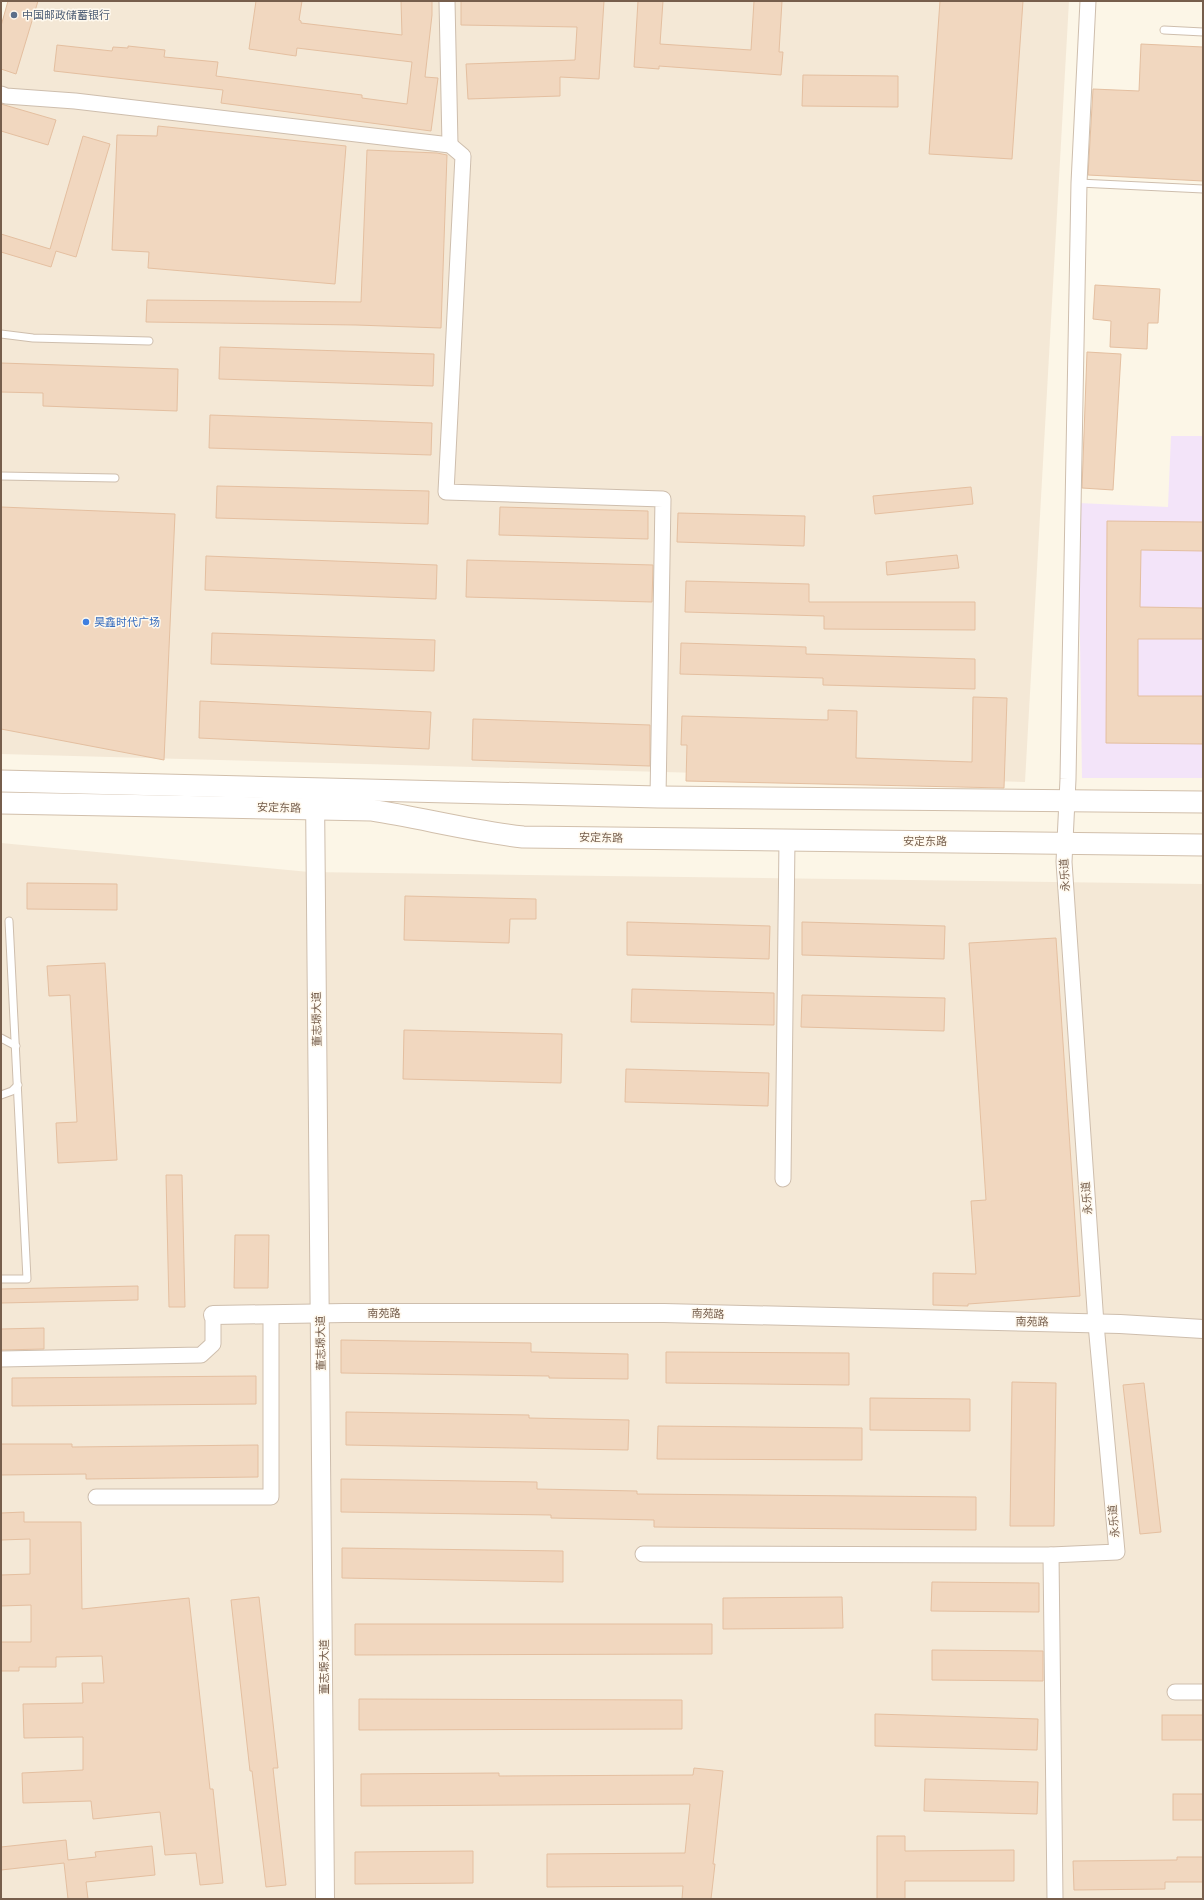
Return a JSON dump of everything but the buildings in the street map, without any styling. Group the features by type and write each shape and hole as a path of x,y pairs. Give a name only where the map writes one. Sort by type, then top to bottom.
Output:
{"main road":[{"name":"安定东路","path":"1,781 658,797 1203,802"},
{"name":"安定东路","path":"1,803 371,810 459,828 523,837 1203,845"}],"street":[{"path":"447,1 450,145"},
{"name":"永乐道","path":"1051,1555 1117,1552 1096,1327 1064,870 1068,778 1079,183 1088,1"},
{"path":"1,94 6,96 75,101 450,145 463,156 446,492 663,498 658,797"},
{"name":"董志塬大道","path":"319,788 334,1899"},
{"path":"783,1179 788,840"},
{"name":"董志塬大道","path":"325,1317 325,1899"},
{"name":"南苑路","path":"214,1319 325,1317 664,1320 1203,1330"},
{"path":"96,1497 271,1497 270,1318"},
{"path":"1,1359 202,1355 214,1344 214,1319"},
{"name":"南苑路","path":"1096,1327 1203,1336"},
{"path":"643,1554 1051,1555 1055,1899"},
{"path":"1175,1692 1203,1692"}],"lane":[{"path":"1164,30 1203,32"},
{"path":"1079,183 1203,189"},
{"path":"1,334 33,338 149,341"},
{"path":"1,476 115,478"},
{"path":"1,1279 27,1279 9,921"},
{"path":"1,1038 16,1046"},
{"path":"1,1095 12,1091 18,1085"}],"shaded area":[{"path":"15,1 1069,1 1025,782 1,754 1,45"},
{"path":"1171,436 1203,436 1203,778 1082,778 1078,503 1168,507"},
{"path":"1,843 309,872 1203,884 1203,1899 1,1899"}],"place":[{"name":"中国邮政储蓄银行","path":"14,15"},
{"name":"昊鑫时代广场","path":"86,622"}]}
